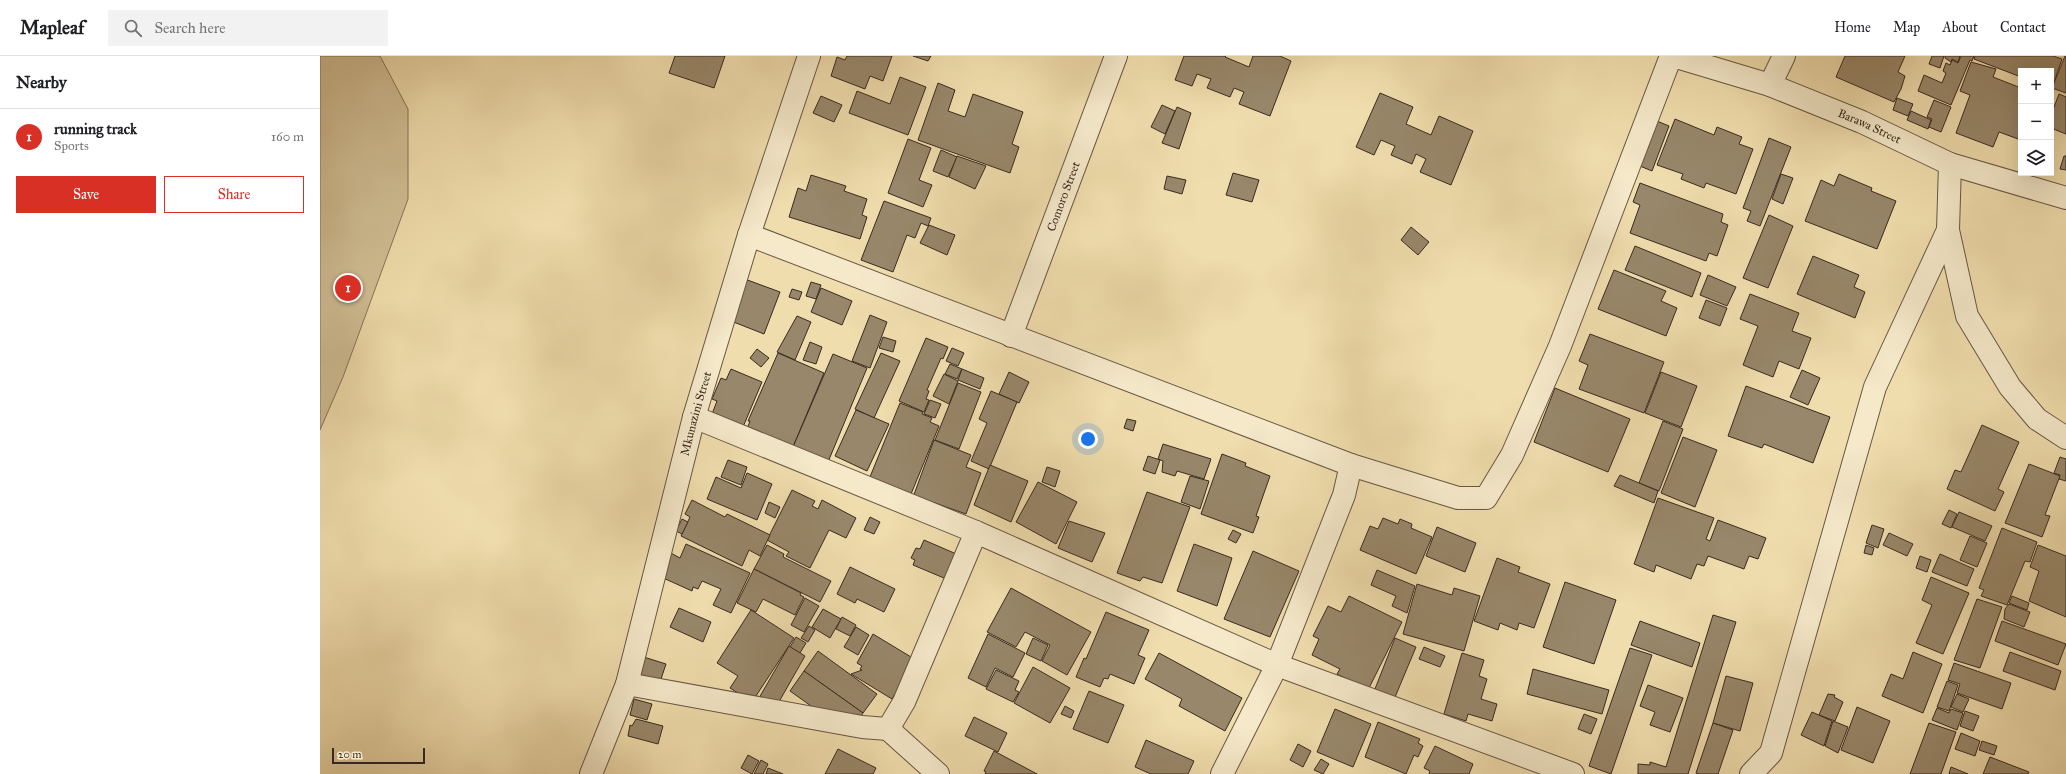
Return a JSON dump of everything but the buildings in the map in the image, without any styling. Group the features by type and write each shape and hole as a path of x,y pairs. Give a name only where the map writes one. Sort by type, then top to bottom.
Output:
{"street":[{"name":"Mkunazini Street","path":"591,774 627,684 694,418 749,235 809,56"},
{"name":"Comoro Street","path":"1011,336 1116,56"},
{"path":"749,235 1351,465 1458,498 1486,498 1512,455 1560,346 1672,56"},
{"name":"Barawa Street","path":"1672,56 1770,85 1862,122 1950,164 2066,198"},
{"path":"1770,85 1784,56"},
{"path":"1950,164 1948,230 1967,316 2010,387 2037,418 2066,438"},
{"path":"1751,774 1771,752 1875,387 1948,230"},
{"path":"694,418 976,532 1277,665 1573,774"},
{"path":"1222,774 1277,665 1344,495 1351,465"},
{"path":"888,729 904,702 976,532"},
{"path":"627,684 862,727 888,729 938,774"}],"shaded area":[{"path":"320,56 380,56 408,109 408,199 343,377 320,430"}],"place":[{"name":"running track","path":"348,288"}]}
